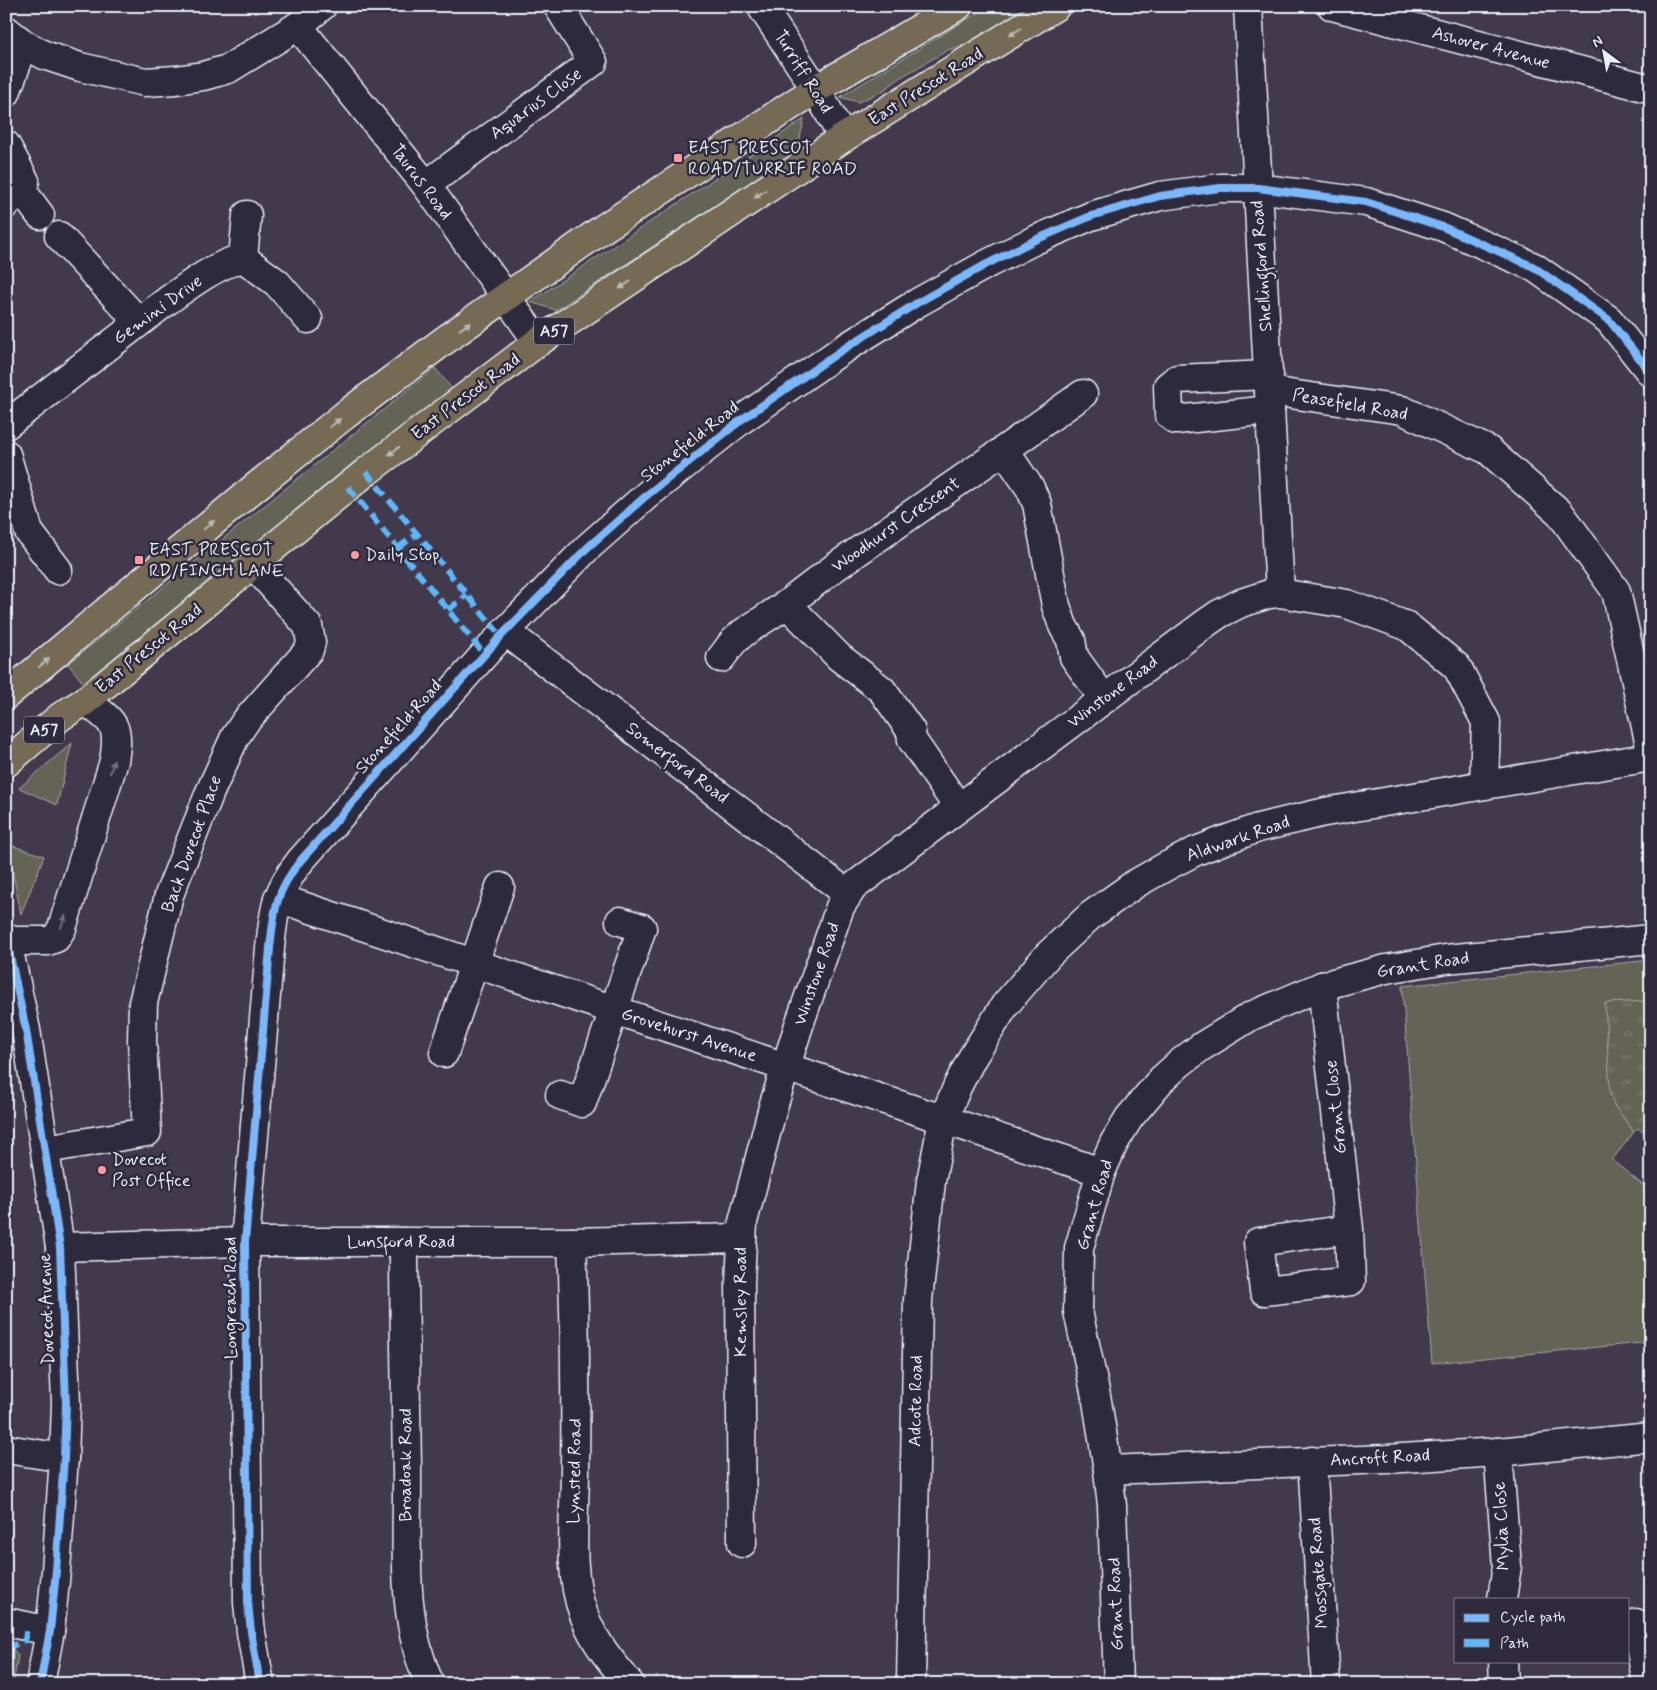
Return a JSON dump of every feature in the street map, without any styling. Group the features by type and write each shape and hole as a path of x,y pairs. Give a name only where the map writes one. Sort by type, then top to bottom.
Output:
{"highway":[{"path":"6,695 248,492 337,421 445,340 604,228 816,89 958,6"},
{"name":"East Prescot Road","path":"6,763 60,717 85,701 374,466 538,342 843,138 1056,6"}],"street":[{"path":"6,93 15,37 44,55 87,69 144,82 176,80 203,76 228,69 298,26 322,6"},
{"name":"Aquarius Close","path":"426,185 593,62 558,6"},
{"name":"Turriff Road","path":"761,6 816,89 843,138"},
{"name":"Shellingford Road","path":"1248,6 1280,593"},
{"name":"Ashover Avenue","path":"1332,6 1651,89"},
{"name":"Taurus Road","path":"298,26 426,185 538,342"},
{"path":"6,145 25,181 13,196 40,215"},
{"name":"Stonefield Road","path":"276,905 291,873 301,860 505,632 588,548 647,495 715,440 809,372 917,303 1034,240 1098,214 1138,201 1182,192 1220,188 1258,188 1366,202 1443,227 1534,267 1609,320 1651,373"},
{"path":"247,215 243,258 278,283 308,318"},
{"path":"59,236 139,322"},
{"name":"Gemini Drive","path":"6,425 195,281 234,260 243,258"},
{"name":"Peasefield Road","path":"1270,392 1402,410 1488,450 1560,513 1616,591 1651,750"},
{"name":"Woodhurst Crescent","path":"721,658 733,642 743,633 787,604 834,568 1083,394"},
{"path":"1004,450 1030,488 1037,504 1056,606 1063,626 1071,640 1074,657 1104,699"},
{"path":"6,454 29,532 58,570"},
{"name":"Back Dovecot Place","path":"46,1149 146,1132 142,1040 143,1003 170,895 196,826 235,737 245,722 309,650 311,642 308,626 253,564"},
{"name":"Winstone Road","path":"785,1067 840,908 848,894 860,881 1219,614 1255,598 1280,593 1347,604 1406,626 1457,667 1486,722 1484,785"},
{"path":"787,604 839,657 882,690 911,730 912,740 958,807"},
{"name":"Somerford Road","path":"505,632 848,894"},
{"path":"7,939 48,941 56,938 62,928 114,761 118,740 112,725 102,714 85,701"},
{"name":"Aldwark Road","path":"943,1120 972,1058 1006,1005 1025,980 1071,933 1110,901 1136,884 1196,851 1258,828 1325,812 1651,757"},
{"path":"444,1054 500,887"},
{"name":"Grovehurst Avenue","path":"276,905 474,963 1101,1172"},
{"name":"Longreach Road","path":"260,1684 248,1603 245,1242 276,905"},
{"path":"560,1095 582,1103 615,1010 642,928 620,921"},
{"name":"Dovecot Avenue","path":"7,939 26,1030 60,1247 66,1403 64,1458 50,1631 40,1684"},
{"name":"Grant Road","path":"1118,1684 1112,1506 1097,1400 1078,1311 1079,1248 1101,1172 1114,1143 1129,1118 1144,1098 1180,1063 1223,1032 1251,1016 1322,986 1386,969 1446,959 1651,939"},
{"name":"Grant Close","path":"1322,986 1349,1229"},
{"name":"Kemsley Road","path":"742,1544 740,1283 742,1238 748,1202 785,1067"},
{"name":"Adcote Road","path":"911,1684 918,1300 930,1181 943,1120"},
{"name":"Lunsford Road","path":"60,1247 245,1242 572,1242 742,1238"},
{"name":"Broadoak Road","path":"404,1242 408,1604 424,1672 430,1684"},
{"name":"Lynsted Road","path":"572,1242 576,1342 573,1555 576,1584 583,1614 594,1638 610,1662 630,1684"},
{"name":"Ancroft Road","path":"1108,1470 1498,1452 1651,1437"},
{"path":"6,1448 64,1458"},
{"name":"Mylia Close","path":"1498,1452 1508,1566 1502,1598"},
{"name":"Mossgate Road","path":"1312,1461 1326,1684"},
{"path":"6,1622 50,1631"},
{"path":"1636,1623 1648,1684"},
{"path":"1503,1662 1504,1684"}],"green space":[{"path":"989,6 1029,6 982,38 948,50 903,76 881,92 858,102 840,97"},
{"path":"804,119 797,152 556,310 530,302"},
{"path":"435,368 452,389 85,685 68,664"},
{"path":"72,743 57,805 19,788"},
{"path":"7,844 44,856 21,914"},
{"path":"1651,960 1651,1001 1605,1004 1614,1105 1634,1132 1612,1160 1651,1192 1651,1342 1432,1363 1402,986"},
{"path":"1651,1001 1651,1119 1643,1132 1638,1128 1634,1132 1614,1105 1610,1093 1605,1003"},
{"path":"6,1638 18,1656 13,1684 6,1684"}],"marked path":[{"path":"366,472 501,636"},
{"path":"348,487 484,654"},
{"path":"398,548 417,534"},
{"path":"448,610 467,595"},
{"path":"6,1649 25,1640 27,1626"}],"cycle path":[{"path":"260,1684 248,1603 245,1242 270,948 275,911 286,881 301,860 501,636 587,548 647,495 741,420 842,350 917,303 1035,240 1091,216 1160,196 1220,188 1258,188 1366,202 1443,227 1534,267 1609,320 1651,373"},
{"path":"6,937 26,1030 60,1247 66,1403 64,1458 50,1631 40,1684"}],"place":[{"name":"EAST PRESCOT ROAD/TURRIF ROAD","path":"678,158"},
{"name":"Daily Stop","path":"355,555"},
{"name":"EAST PRESCOT RD/FINCH LANE","path":"139,560"},
{"name":"Dovecot Post Office","path":"102,1170"}]}
